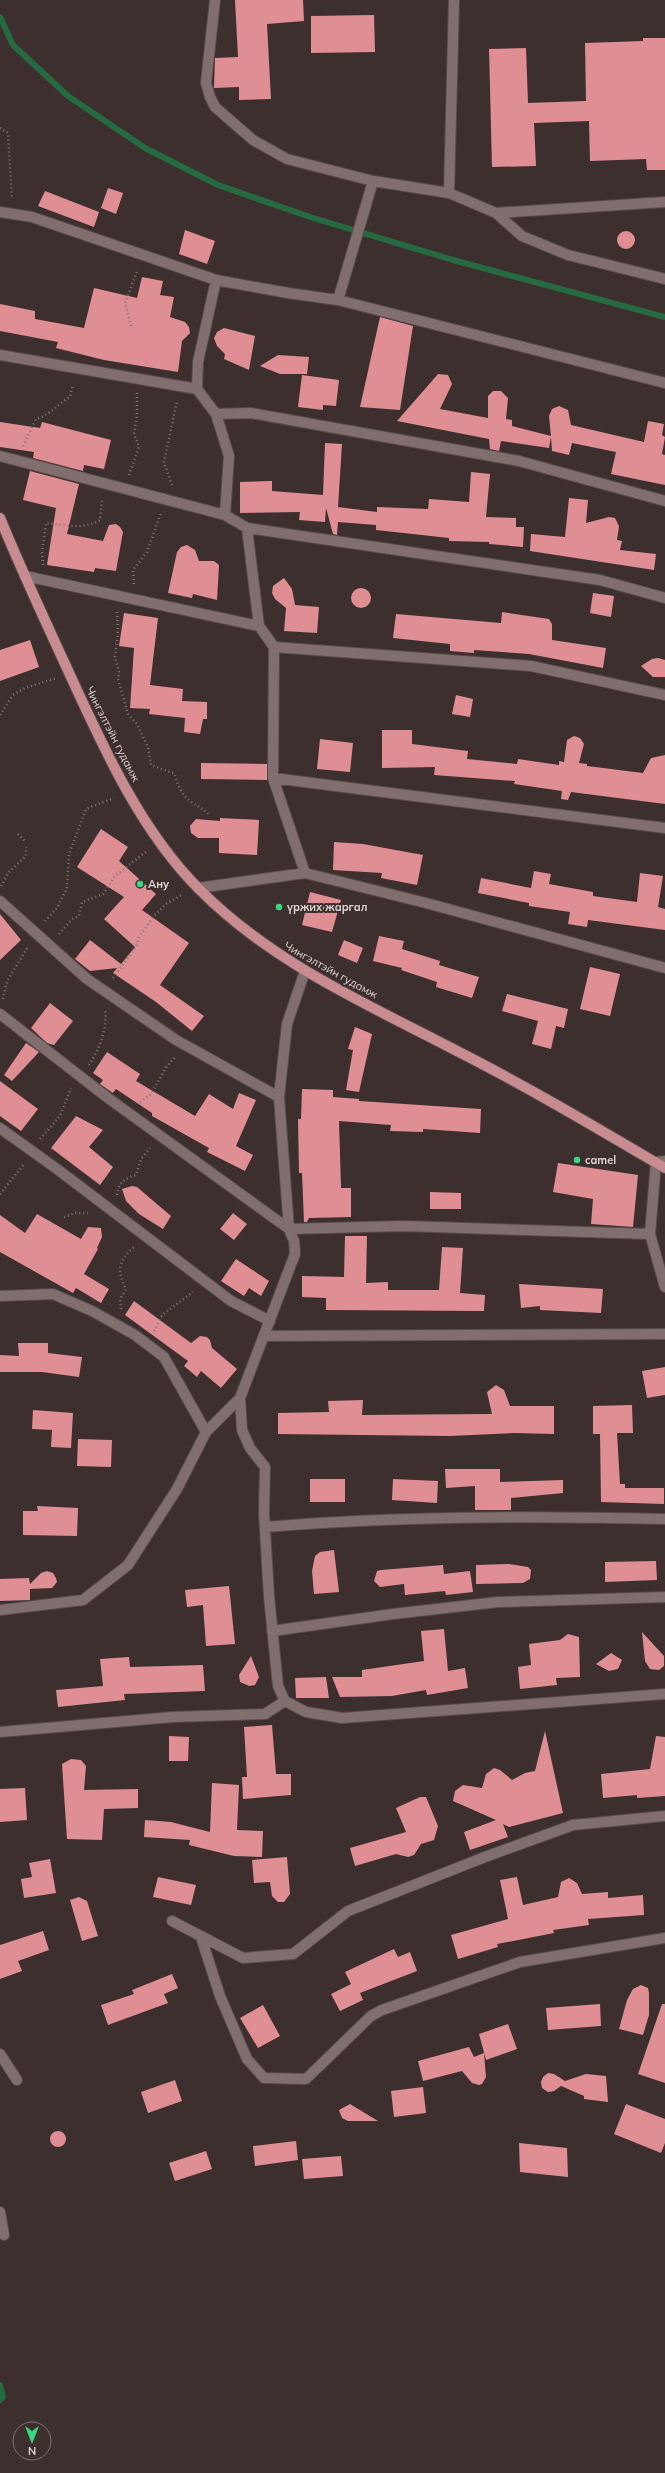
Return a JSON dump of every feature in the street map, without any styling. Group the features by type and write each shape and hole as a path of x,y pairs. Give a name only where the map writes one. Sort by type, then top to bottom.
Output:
{"main road":[{"name":"Чингэлтэйн гудамж","path":"1,520 68,670 130,793 160,841 194,884 250,934 305,971 493,1069 660,1162 665,1168"}],"street":[{"path":"215,0 206,83 215,108 254,140 287,159 373,181 449,193 496,213 522,236 568,255 665,279"},
{"path":"449,193 454,0"},
{"path":"338,300 373,181"},
{"path":"496,213 665,202"},
{"path":"0,212 32,217 216,280 288,294 338,300 665,382"},
{"path":"216,280 198,362 197,389 216,414 229,456 225,515"},
{"path":"0,355 197,389"},
{"path":"216,414 251,414 519,461 665,501"},
{"path":"0,456 225,515 247,528 600,580 665,598"},
{"path":"247,528 259,626 274,647 273,778 305,873"},
{"path":"25,576 259,626"},
{"path":"274,647 531,666 665,695"},
{"path":"273,778 665,828"},
{"path":"194,884 305,873 426,903 665,968"},
{"path":"0,901 35,934 104,991 184,1044 279,1097"},
{"path":"0,1610 83,1600 128,1565 177,1489 206,1432 240,1398 295,1254 294,1241 289,1229 279,1097 288,1024 305,971"},
{"path":"0,1014 132,1115 289,1229 403,1226 650,1234"},
{"path":"0,1128 33,1151 231,1301 270,1322"},
{"path":"660,1162 650,1234 665,1288"},
{"path":"0,1296 53,1294 110,1321 146,1343 164,1357 206,1432"},
{"path":"264,1336 665,1334"},
{"path":"240,1398 242,1430 250,1448 264,1467 264,1527 272,1631 278,1686 285,1701 306,1712 342,1718 665,1694"},
{"path":"264,1527 315,1523 519,1516 665,1519"},
{"path":"272,1631 393,1614 498,1602 665,1598"},
{"path":"0,1732 173,1717 264,1714 285,1701"},
{"path":"172,1921 243,1958 293,1954 348,1911 484,1858 573,1825 665,1816"},
{"path":"201,1937 220,1996 247,2059 264,2078 306,2079 371,2016 382,2010 520,1962 665,1938"},
{"path":"0,2054 17,2080"},
{"path":"0,2212 4,2235"}],"path":[{"path":"0,128 8,133 12,214"},
{"path":"131,326 125,303 143,255"},
{"path":"30,434 36,419 51,413 59,403 70,397 74,378 79,369"},
{"path":"125,488 139,447 134,434 137,415 137,379"},
{"path":"176,385 178,397 164,462 170,474 177,502"},
{"path":"48,581 42,552 46,523 76,526 92,525 100,520 104,483"},
{"path":"138,600 133,570 147,552 158,525 164,499"},
{"path":"116,595 118,631 114,657 128,714 137,724 148,747 151,765 175,774 178,786 189,801 208,814"},
{"path":"0,715 13,695 25,688 52,680 68,670"},
{"path":"2,1002 7,980 35,934 57,908 67,888 69,854 86,808 130,793"},
{"path":"18,834 26,842"},
{"path":"60,934 72,919 79,916 82,902 103,894 115,876 160,841"},
{"path":"0,888 9,872 26,856 26,846"},
{"path":"80,1076 90,1065 104,1034 107,1020 104,991 136,947 139,937 154,916 166,904 183,894 194,884"},
{"path":"132,1115 143,1099 151,1094 164,1070 184,1044"},
{"path":"0,1194 10,1178 60,1116 67,1093"},
{"path":"117,1189 125,1179 136,1175 141,1159 161,1136"},
{"path":"110,1321 121,1310 120,1299 126,1289 120,1277 123,1256 144,1236"},
{"path":"146,1343 162,1315 174,1308 204,1281"}],"building":[{"path":"235,0 303,0 304,21 267,24 271,99 239,100 239,87 214,88 215,58 238,57"},
{"path":"374,15 375,52 311,53 311,16"},
{"path":"643,38 665,38 665,170 647,170 646,159 590,161 589,121 534,123 536,166 492,167 489,49 526,48 528,103 586,101 585,43 643,41"},
{"path":"108,188 123,193 116,214 101,208"},
{"path":"45,191 99,212 94,227 38,206"},
{"path":"185,230 215,241 207,264 179,254"},
{"path":"626,231 632,234 635,240 632,246 626,249 620,246 617,240 620,234"},
{"path":"142,277 163,281 160,295 174,297 170,317 185,322 189,327 190,333 182,341 178,372 104,360 56,348 58,342 0,331 0,304 35,311 35,319 84,328 94,288 137,298"},
{"path":"380,317 413,326 400,410 360,407"},
{"path":"224,328 255,336 249,370 224,359 225,354 217,346 214,338 217,332"},
{"path":"278,355 309,357 307,374 280,374 260,366"},
{"path":"438,374 448,375 452,384 440,409 488,418 488,396 493,391 501,391 508,398 506,419 512,420 512,426 551,436 549,416 552,409 559,406 568,410 571,425 644,442 648,421 664,424 662,435 665,437 662,454 665,455 665,485 611,474 616,452 572,443 569,455 552,451 551,437 549,448 501,441 499,451 490,449 489,439 397,421"},
{"path":"302,375 339,380 336,406 323,405 323,410 298,407"},
{"path":"0,422 40,428 42,422 111,440 104,469 84,465 83,471 33,458 34,452 0,447"},
{"path":"325,443 342,444 338,507 377,512 377,507 428,509 429,499 469,502 471,472 490,474 486,517 516,518 516,527 524,527 523,547 489,544 489,542 449,541 449,538 376,530 376,525 338,522 337,535 333,534 326,508 325,522 299,520 300,512 240,513 240,482 272,481 272,491 323,495"},
{"path":"30,471 79,484 67,534 103,541 109,525 116,524 120,527 123,532 116,571 95,568 94,572 47,565 56,508 23,500"},
{"path":"569,498 588,500 586,523 609,517 615,518 619,526 617,540 622,541 620,550 656,554 654,570 530,551 531,534 565,537"},
{"path":"187,545 195,550 199,561 214,561 219,565 217,600 193,594 192,598 168,593 177,552 181,547"},
{"path":"284,578 292,589 295,605 319,607 317,633 284,631 286,608 275,599 272,593 273,586"},
{"path":"361,588 368,591 371,598 368,605 361,608 354,605 351,598 354,591"},
{"path":"593,593 614,596 611,617 590,613"},
{"path":"502,612 549,619 552,624 552,640 606,648 603,668 529,654 474,650 474,653 450,651 450,644 393,638 396,614 501,623"},
{"path":"124,613 158,618 150,685 183,689 182,701 207,702 207,719 203,719 200,734 184,732 185,718 149,714 150,709 130,708 134,648 119,646"},
{"path":"30,640 39,667 0,681 0,650"},
{"path":"658,658 665,660 665,677 653,677 641,666 652,659"},
{"path":"456,695 473,699 470,717 452,714"},
{"path":"382,730 412,730 412,744 468,751 467,759 517,764 518,759 559,765 559,761 564,762 567,740 574,736 580,738 584,744 579,763 587,764 587,766 643,773 651,758 665,755 665,804 571,792 568,800 561,799 562,791 514,784 515,781 434,775 435,767 382,768"},
{"path":"320,739 353,743 350,772 317,769"},
{"path":"201,763 267,764 267,780 201,779"},
{"path":"220,818 259,820 257,855 219,853 219,838 198,838 191,833 190,826 196,819 220,821"},
{"path":"101,829 128,847 119,861 156,894 142,910 189,943 160,985 204,1016 192,1031 156,1002 113,973 117,968 90,971 75,959 90,940 121,964 135,947 104,919 124,897 77,867"},
{"path":"334,842 363,844 423,855 417,885 381,878 382,873 333,870"},
{"path":"534,871 551,874 549,884 593,892 593,896 637,902 640,873 663,876 658,907 665,909 665,930 588,920 587,927 568,924 570,912 529,906 529,903 478,893 481,878 531,888"},
{"path":"310,892 341,900 332,932 302,925"},
{"path":"0,914 21,940 0,960"},
{"path":"379,936 404,941 402,949 440,961 439,965 479,977 472,998 436,987 437,982 401,970 402,968 373,961"},
{"path":"344,940 363,948 357,963 338,955"},
{"path":"590,967 620,974 610,1016 580,1009"},
{"path":"507,994 568,1009 564,1028 556,1026 551,1049 532,1044 538,1021 502,1011"},
{"path":"50,1003 73,1021 54,1045 47,1043 31,1028"},
{"path":"355,1027 372,1034 359,1092 346,1090 353,1050 348,1049"},
{"path":"26,1043 39,1052 12,1081 4,1075"},
{"path":"107,1052 140,1074 136,1081 195,1116 209,1094 233,1109 239,1093 256,1100 236,1146 253,1155 245,1171 207,1152 209,1148 152,1116 152,1113 116,1089 113,1093 100,1084 103,1080 93,1073"},
{"path":"0,1081 38,1109 21,1131 0,1116"},
{"path":"302,1089 333,1090 333,1097 359,1099 359,1101 481,1109 480,1133 423,1129 423,1132 390,1131 391,1125 339,1121 341,1188 351,1188 351,1217 309,1218 307,1222 304,1222 302,1173 299,1173 298,1119 301,1119"},
{"path":"76,1116 103,1130 89,1147 113,1167 100,1185 51,1148"},
{"path":"558,1163 638,1175 633,1227 591,1224 593,1199 553,1192"},
{"path":"132,1186 137,1187 171,1216 163,1229 139,1214 126,1201 122,1189"},
{"path":"430,1192 461,1193 461,1209 430,1209"},
{"path":"233,1213 247,1224 234,1240 220,1229"},
{"path":"37,1214 81,1239 88,1227 101,1228 102,1237 97,1248 98,1249 84,1274 109,1289 101,1303 76,1288 73,1293 0,1252 0,1215 25,1233"},
{"path":"345,1236 367,1236 366,1283 388,1282 388,1290 439,1290 442,1247 463,1248 460,1293 485,1295 484,1311 326,1310 326,1298 302,1297 302,1276 344,1277"},
{"path":"236,1259 269,1281 261,1296 249,1288 244,1296 221,1281"},
{"path":"519,1284 603,1289 601,1313 540,1310 540,1306 521,1308"},
{"path":"134,1301 191,1343 200,1336 207,1337 210,1340 212,1348 237,1369 221,1388 201,1371 197,1377 184,1366 188,1361 125,1315"},
{"path":"18,1343 48,1343 48,1353 82,1357 79,1377 42,1372 0,1372 0,1355 19,1356"},
{"path":"665,1367 665,1395 647,1398 642,1371"},
{"path":"496,1385 504,1390 510,1406 554,1406 554,1434 515,1433 450,1436 278,1434 278,1413 329,1412 328,1401 363,1400 362,1415 492,1414 487,1392"},
{"path":"632,1405 633,1433 617,1433 620,1484 625,1484 625,1488 664,1488 664,1504 601,1502 600,1434 593,1434 593,1406"},
{"path":"33,1410 73,1413 71,1448 51,1447 52,1430 32,1429"},
{"path":"78,1439 112,1440 111,1467 77,1466"},
{"path":"445,1469 500,1469 500,1482 563,1480 563,1493 511,1498 511,1510 475,1510 475,1486 446,1488"},
{"path":"310,1479 345,1479 345,1502 310,1502"},
{"path":"393,1479 438,1481 437,1503 392,1500"},
{"path":"37,1506 78,1508 77,1536 23,1535 23,1511 38,1511"},
{"path":"334,1550 339,1592 314,1594 312,1571 315,1556 320,1552"},
{"path":"656,1561 657,1580 605,1582 605,1562"},
{"path":"509,1564 528,1567 531,1570 530,1579 523,1583 476,1584 476,1565"},
{"path":"443,1565 444,1574 470,1571 473,1592 446,1595 445,1591 405,1595 404,1584 380,1587 374,1581 377,1571 381,1570"},
{"path":"47,1571 53,1573 56,1578 57,1582 52,1588 30,1589 30,1600 0,1601 0,1579 29,1578 30,1584 41,1573"},
{"path":"229,1586 235,1644 206,1646 203,1605 187,1607 185,1590"},
{"path":"444,1629 448,1671 465,1668 468,1688 427,1695 426,1690 392,1696 340,1697 332,1677 362,1677 362,1670 424,1661 421,1631"},
{"path":"642,1632 664,1656 664,1666 659,1670 650,1669 645,1661"},
{"path":"568,1634 579,1637 580,1677 556,1678 557,1685 520,1689 518,1667 531,1665 529,1644 560,1640"},
{"path":"611,1653 622,1660 618,1669 609,1671 596,1664"},
{"path":"251,1656 259,1677 255,1685 249,1686 240,1682 239,1675"},
{"path":"129,1657 130,1667 203,1665 205,1691 124,1694 125,1700 58,1707 56,1690 103,1686 100,1659"},
{"path":"326,1677 329,1698 296,1698 295,1678"},
{"path":"272,1725 276,1774 291,1774 291,1795 243,1799 242,1777 247,1777 244,1727"},
{"path":"545,1731 563,1813 509,1827 503,1824 508,1837 470,1850 464,1832 496,1820 453,1801 455,1791 463,1785 482,1788 486,1774 494,1768 500,1770 512,1780 525,1773 535,1771"},
{"path":"169,1736 189,1737 188,1761 169,1761"},
{"path":"656,1736 665,1737 665,1796 637,1798 637,1795 603,1798 601,1774 650,1769"},
{"path":"71,1759 81,1760 86,1766 84,1790 138,1789 138,1808 104,1809 102,1840 67,1839 62,1764"},
{"path":"212,1783 239,1785 237,1830 263,1831 262,1857 234,1856 189,1845 190,1840 144,1837 145,1820 171,1822 210,1832"},
{"path":"25,1788 27,1820 0,1822 0,1789"},
{"path":"420,1797 426,1797 438,1826 434,1840 421,1844 414,1855 408,1857 396,1854 355,1866 350,1848 406,1832 396,1808"},
{"path":"287,1857 290,1894 284,1902 278,1902 272,1896 270,1882 254,1883 252,1860"},
{"path":"50,1859 56,1893 24,1898 21,1879 32,1877 29,1863"},
{"path":"158,1877 196,1885 191,1905 153,1897"},
{"path":"517,1877 523,1905 558,1897 561,1882 569,1878 577,1883 582,1894 608,1892 608,1898 643,1895 644,1915 588,1919 589,1925 553,1930 554,1933 497,1944 498,1947 458,1959 451,1935 508,1919 500,1880"},
{"path":"79,1897 87,1901 98,1936 82,1941 70,1900"},
{"path":"43,1931 49,1950 18,1961 22,1971 0,1979 0,1945"},
{"path":"394,1949 398,1957 410,1952 417,1971 360,1993 363,2000 340,2011 331,1994 351,1984 345,1972"},
{"path":"172,1974 178,1988 164,1994 168,2003 108,2025 101,2005 134,1994 132,1990"},
{"path":"641,1985 648,1988 649,1993 649,2015 643,2035 619,2029 627,2000 633,1989"},
{"path":"600,2004 601,2026 548,2030 546,2008"},
{"path":"662,2004 665,2004 665,2083 638,2074"},
{"path":"263,2005 280,2036 258,2048 240,2018"},
{"path":"508,2024 517,2049 486,2060 479,2034"},
{"path":"469,2047 474,2057 484,2053 486,2077 482,2084 479,2085 472,2083 462,2071 423,2081 418,2061"},
{"path":"548,2073 554,2074 565,2081 586,2074 606,2076 608,2102 584,2099 584,2096 561,2086 554,2091 548,2092 542,2088 541,2082 543,2077"},
{"path":"175,2080 182,2101 148,2113 141,2092"},
{"path":"423,2087 426,2113 394,2117 391,2091"},
{"path":"350,2104 378,2121 348,2121 342,2118 339,2110"},
{"path":"626,2104 665,2119 665,2143 661,2153 614,2134"},
{"path":"55,2131 61,2131 66,2136 64,2145 61,2147 55,2147 50,2142 50,2136"},
{"path":"296,2141 298,2160 255,2166 253,2146"},
{"path":"519,2143 567,2148 568,2177 520,2172"},
{"path":"206,2151 212,2169 175,2181 169,2163"},
{"path":"341,2156 343,2176 304,2179 302,2159"}],"waterway":[{"path":"0,17 13,45 68,96 145,148 218,185 310,217 453,260 665,317"},
{"path":"0,2385 3,2397 0,2400"}],"place":[{"name":"Ану","path":"140,884"},
{"name":"үржих жаргал","path":"279,907"},
{"name":"camel","path":"577,1160"}]}
